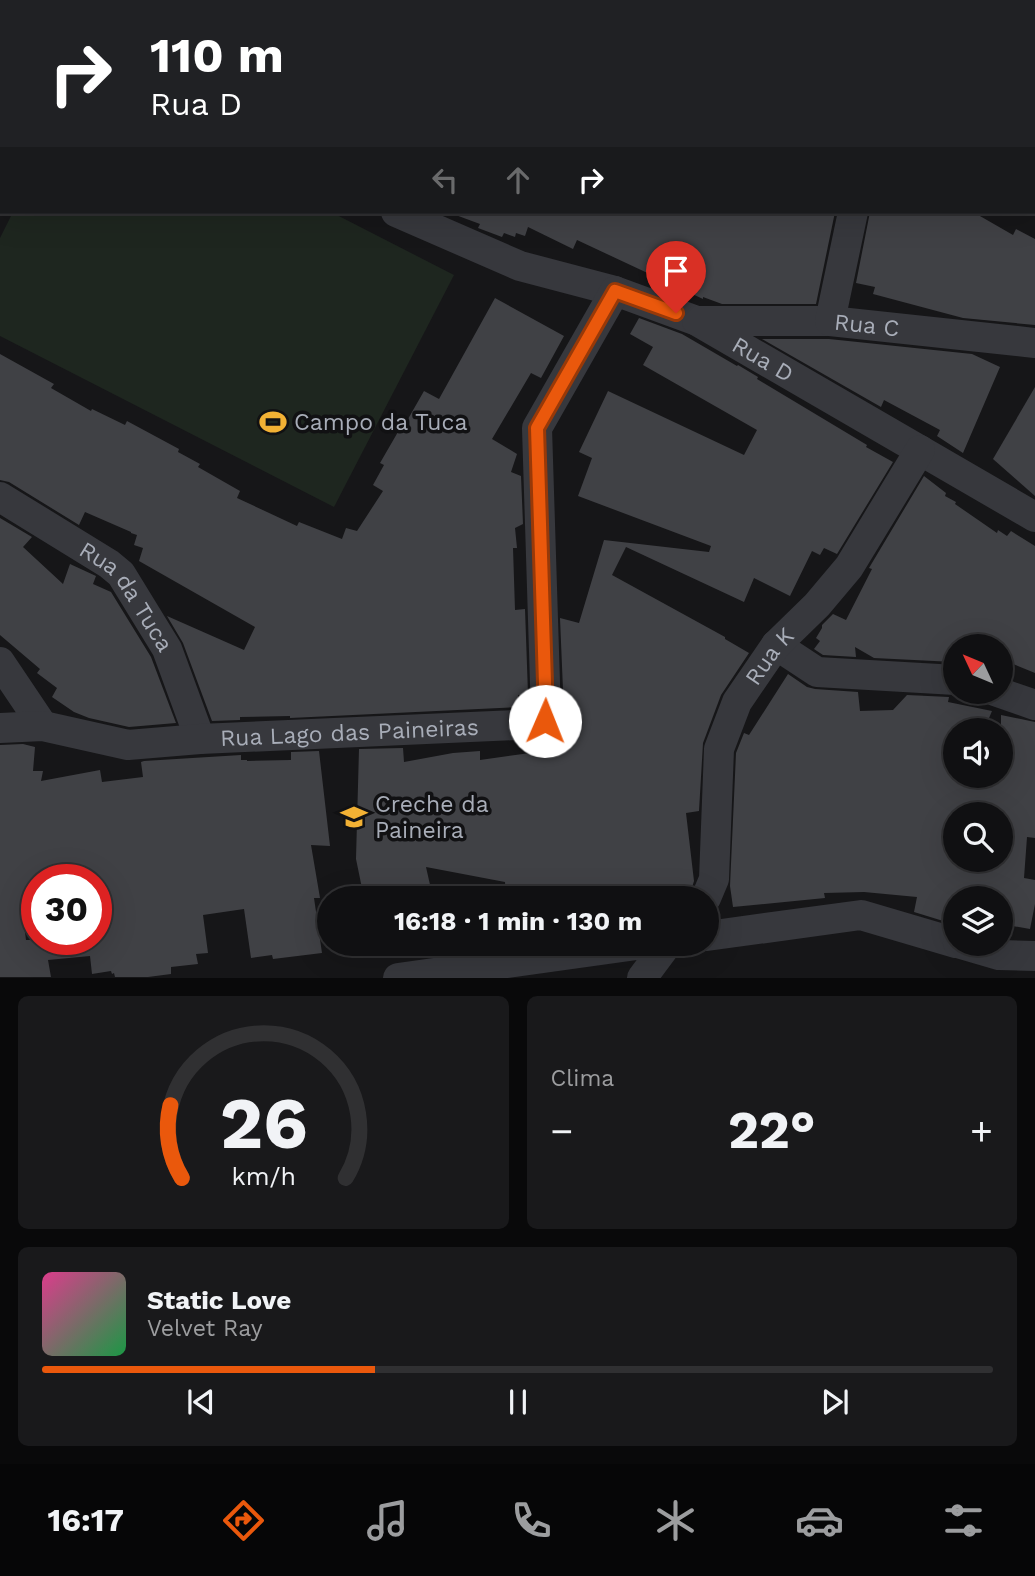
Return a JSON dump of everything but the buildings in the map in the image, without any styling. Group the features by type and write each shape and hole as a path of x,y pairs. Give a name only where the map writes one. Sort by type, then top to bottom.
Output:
{"street":[{"name":"Rua D","path":"401,214 520,266 615,291 697,321 1035,517"},
{"path":"830,321 853,214"},
{"name":"Rua Lago das Paineiras","path":"0,728 43,726 128,745 200,739 539,724 545,721 537,428 615,291"},
{"name":"Rua C","path":"697,321 830,321 1035,343"},
{"name":"Rua K","path":"712,886 715,879 719,749 737,702 776,645 817,605 849,567 920,450"},
{"name":"Rua da Tuca","path":"0,496 121,574 167,649 200,739"},
{"path":"776,645 817,671 943,679"},
{"path":"0,662 43,726"},
{"path":"1013,697 1035,705"},
{"path":"719,934 861,915 943,939"},
{"path":"398,978 557,956"},
{"path":"642,978 658,956"},
{"path":"1013,956 1035,956"}],"shaded area":[{"name":"Campo da Tuca","path":"12,214 335,214 454,275 334,507 0,336 0,238"}],"place":[{"name":"Campo da Tuca","path":"273,422"},
{"name":"Creche da Paineira","path":"354,817"}],"route":[{"path":"545,721 537,428 615,291 676,313"}]}
